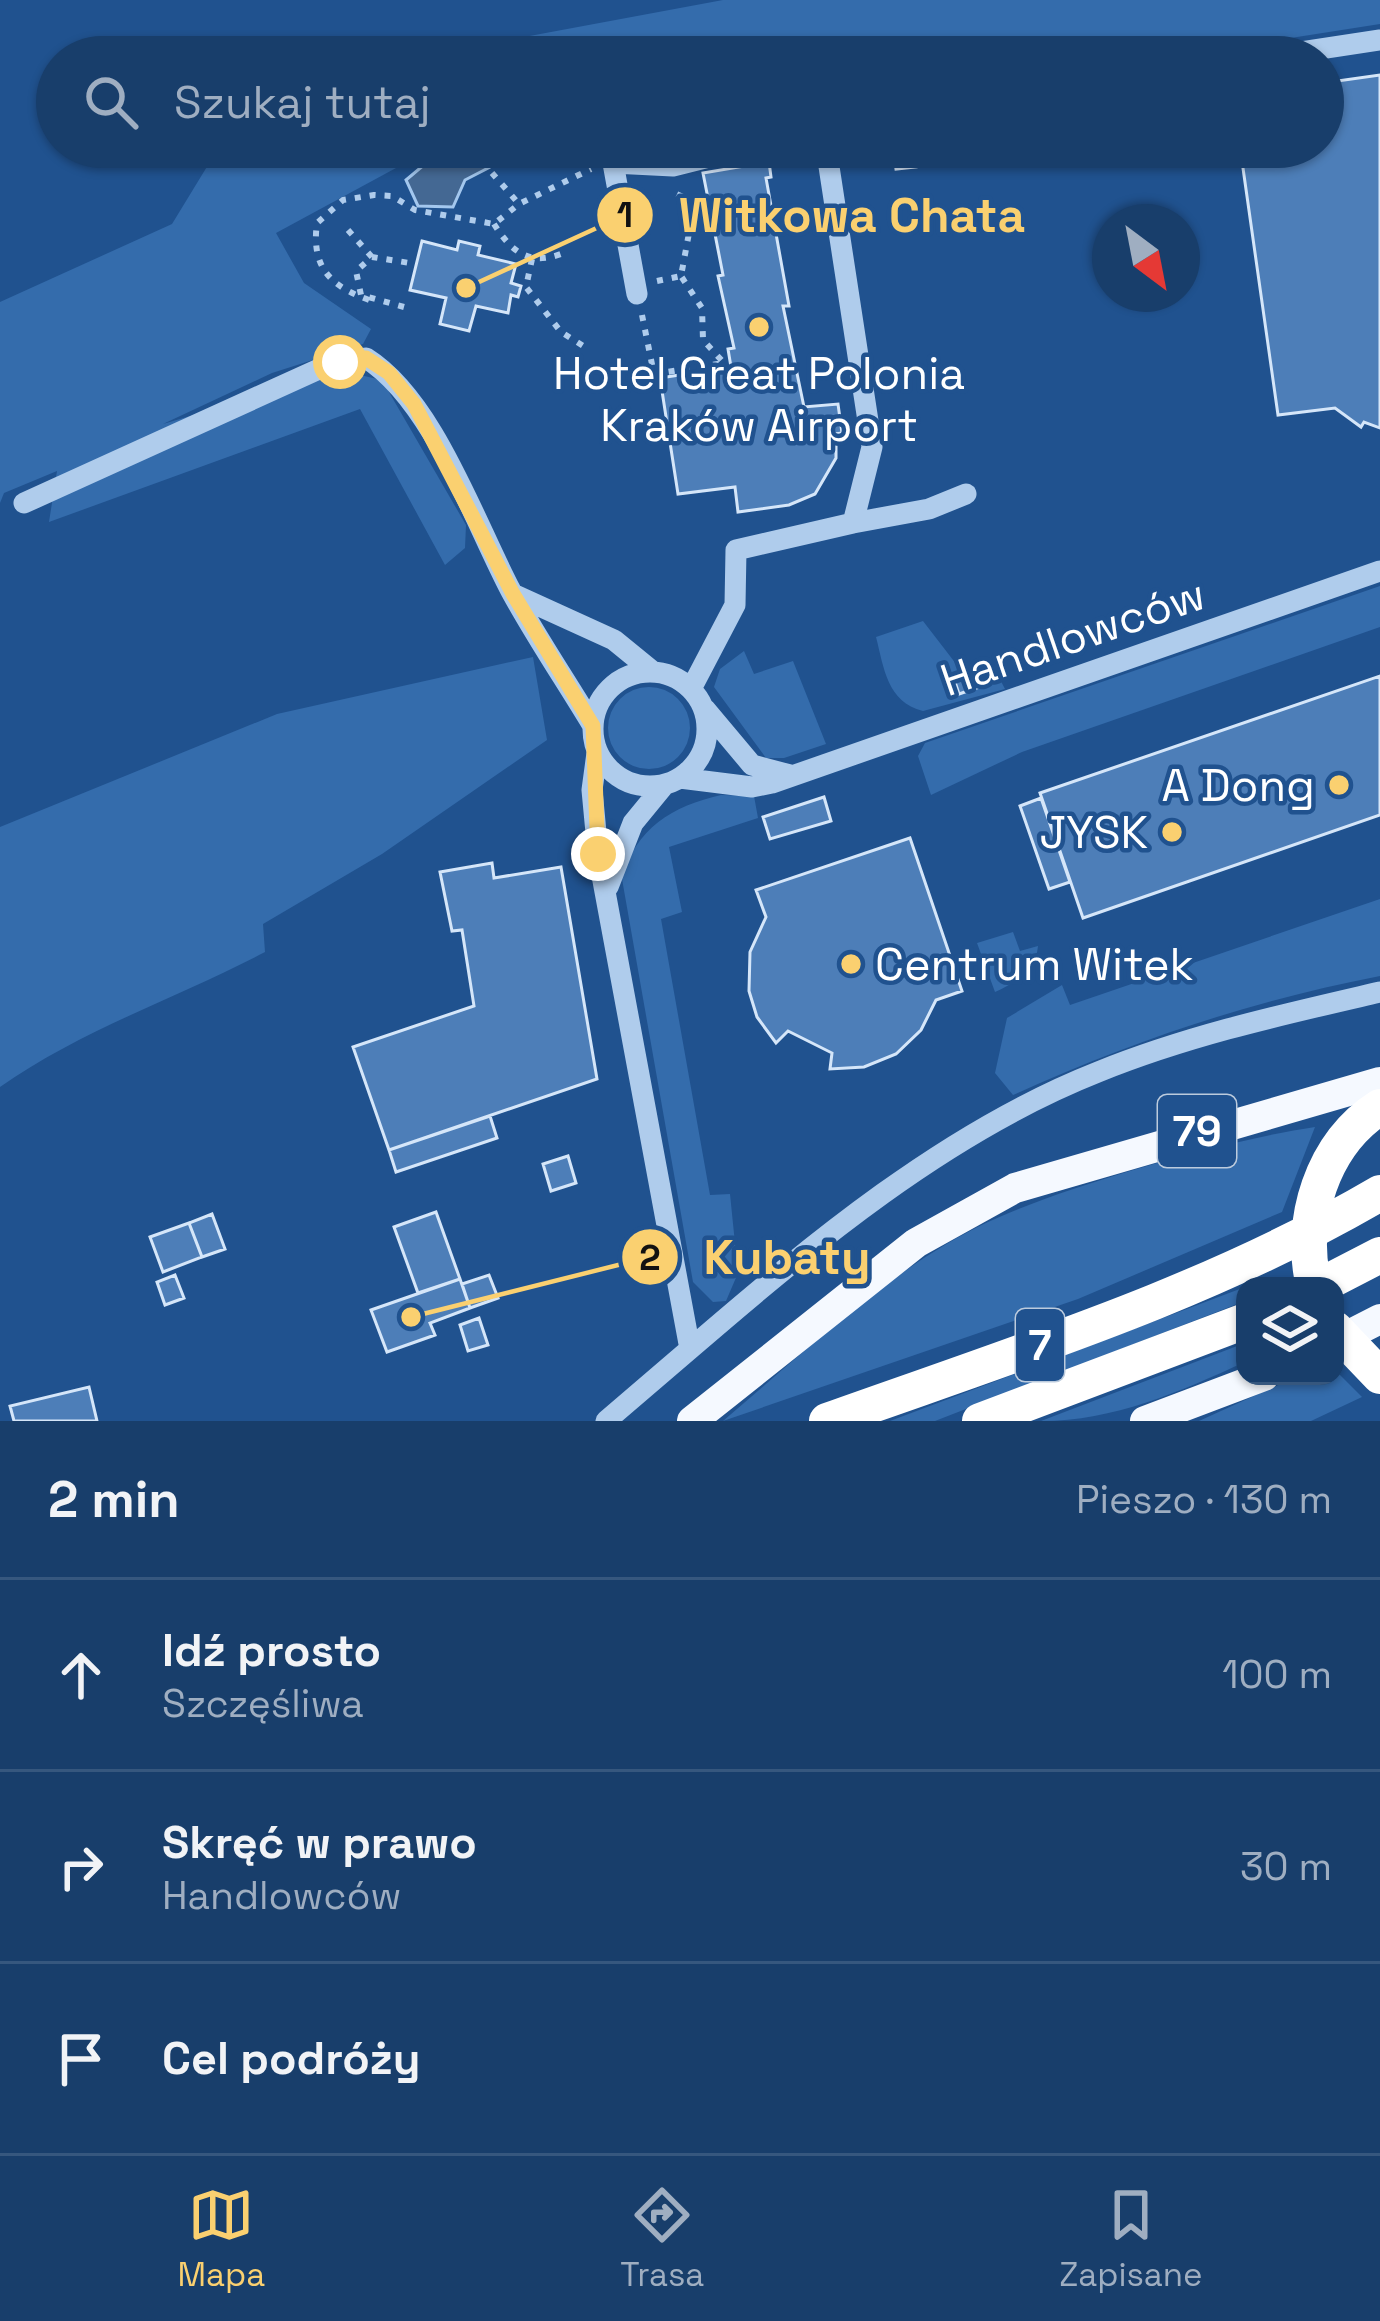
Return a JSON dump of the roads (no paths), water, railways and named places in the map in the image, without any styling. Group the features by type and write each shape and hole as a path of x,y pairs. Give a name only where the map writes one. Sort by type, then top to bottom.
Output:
{"highway":[{"path":"1315,1277 1308,1248 1316,1190 1353,1130 1380,1107"},
{"name":"7","path":"827,1421 1165,1297 1270,1252 1380,1192"},
{"path":"1335,1277 1380,1255"},
{"name":"7","path":"980,1421 1236,1324"},
{"path":"1344,1338 1380,1376"}],"main road":[{"name":"79","path":"692,1421 916,1244 1015,1188 1380,1082"},
{"path":"1344,1337 1380,1319"},
{"path":"1145,1421 1240,1385"}],"street":[{"path":"1344,45 1380,40"},
{"path":"614,168 636,290"},
{"path":"829,168 872,448 853,523"},
{"path":"24,503 293,380 366,358 389,373 414,404 513,594 593,726"},
{"path":"608,888 633,823 692,767 706,738 697,698 735,605 736,550 929,509 966,494"},
{"name":"Handlowców","path":"673,781 752,787 1380,571"},
{"path":"513,594 614,640 652,671 697,698 752,765 790,775"},
{"path":"652,671 618,682 596,709 592,790 598,854 608,888 690,1349"},
{"path":"597,753 628,782 673,781"},
{"path":"606,1421 770,1281 893,1188 1043,1096 1217,1032 1380,992"}],"place":[{"name":"Witkowa Chata","path":"466,288"},
{"name":"Hotel Great Polonia Kraków Airport","path":"759,327"},
{"name":"A Dong","path":"1339,785"},
{"name":"JYSK","path":"1172,832"},
{"name":"Centrum Witek","path":"851,964"},
{"name":"Kubaty","path":"411,1317"}]}
